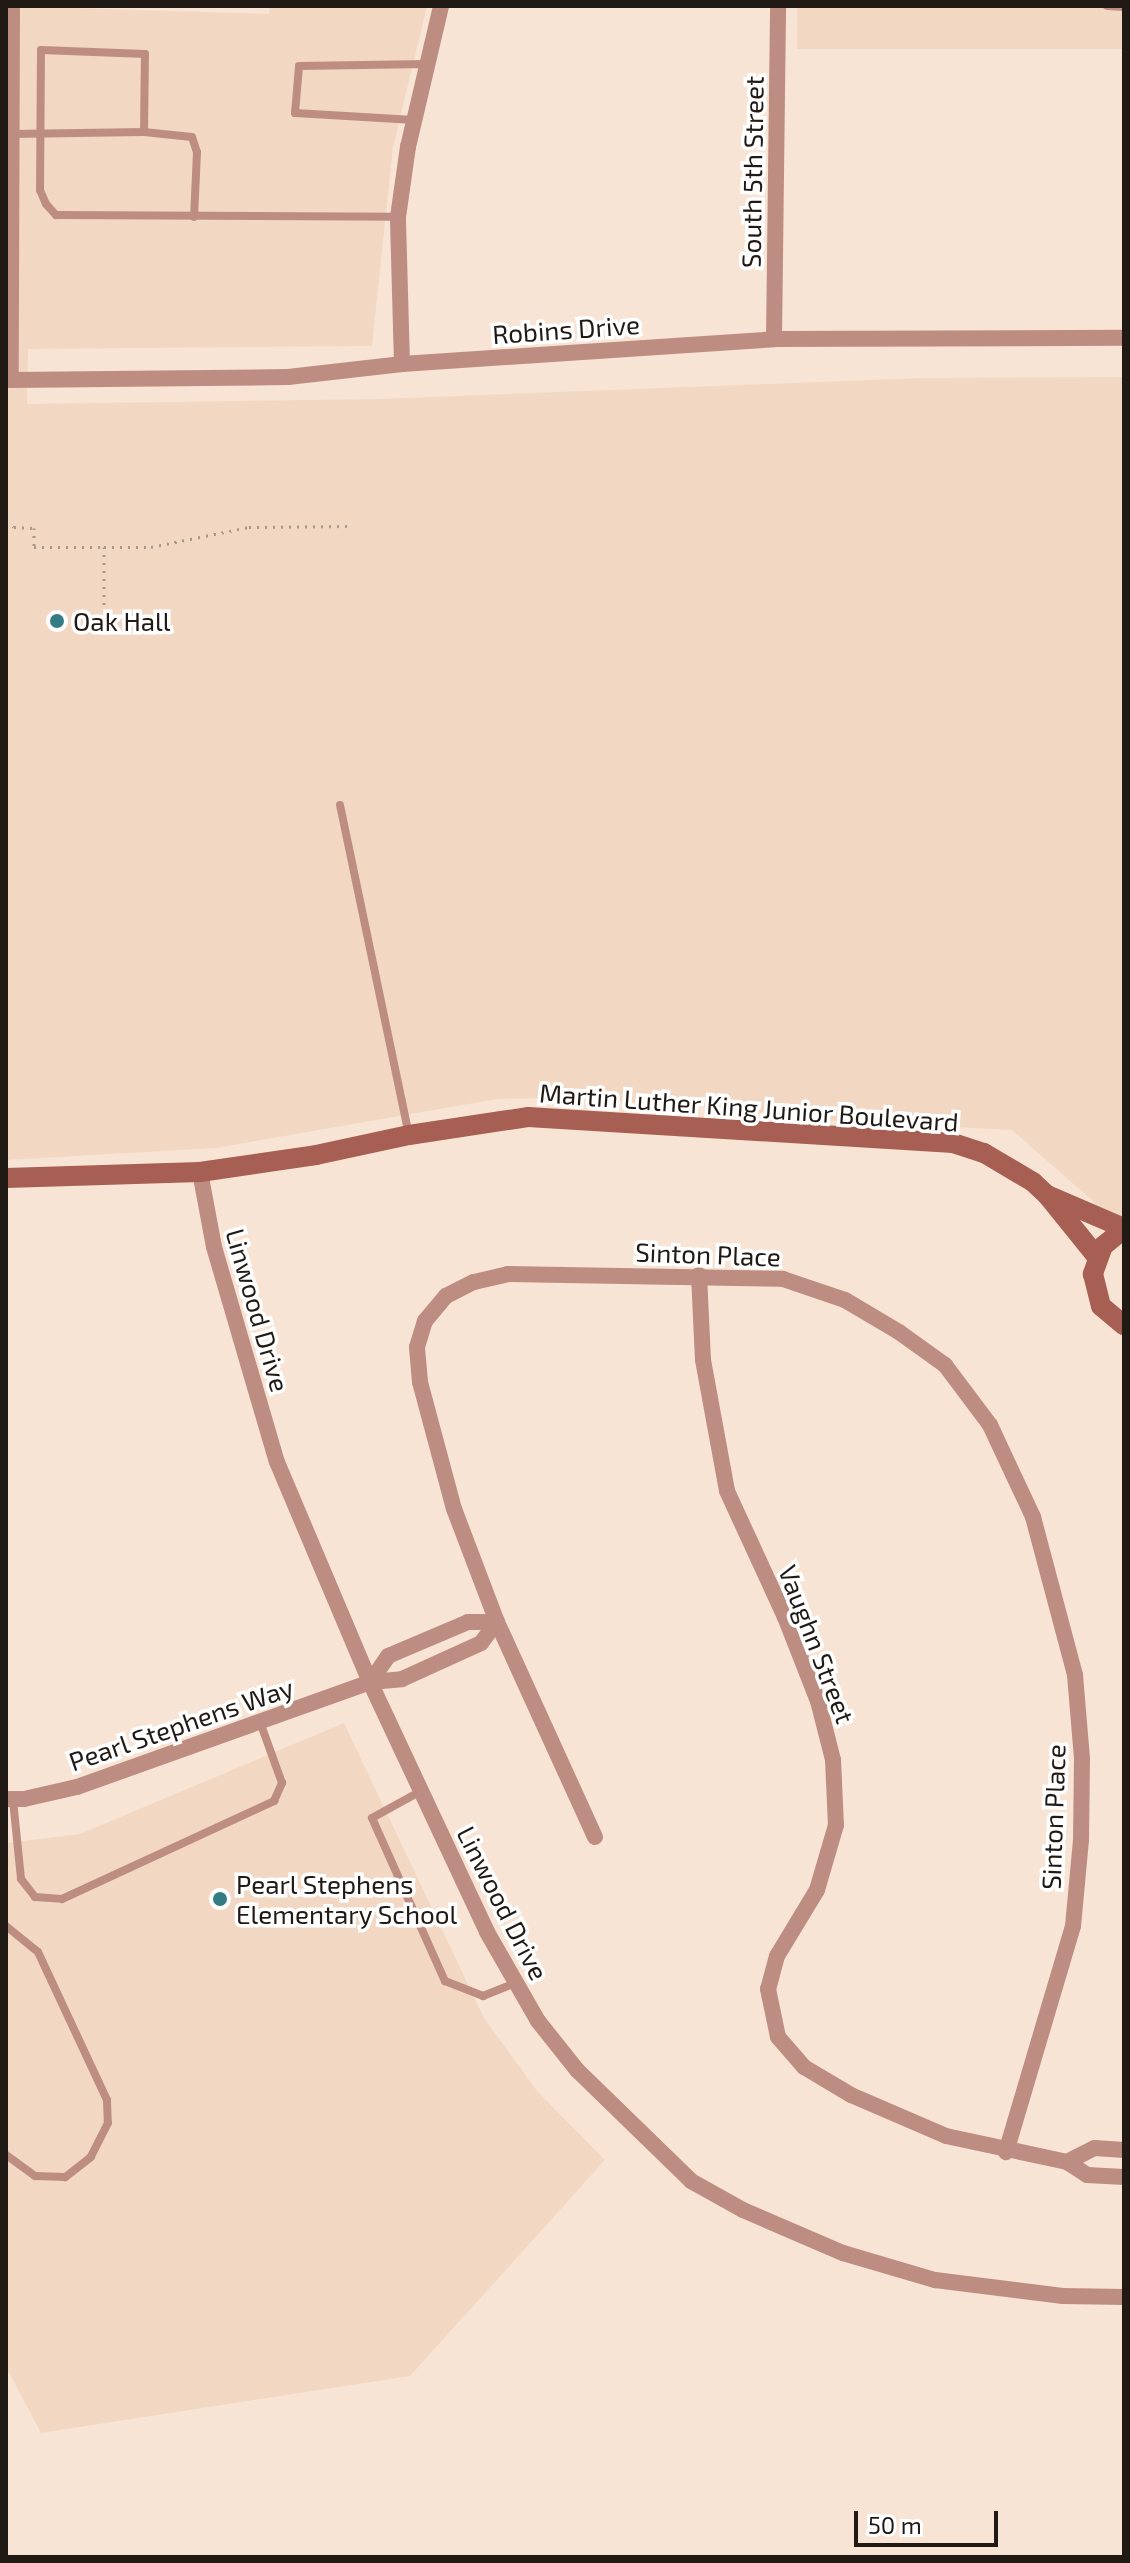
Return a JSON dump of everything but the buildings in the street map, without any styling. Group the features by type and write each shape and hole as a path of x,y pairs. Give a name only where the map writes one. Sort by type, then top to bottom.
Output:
{"street":[{"path":"12,6 12,134"},
{"path":"402,364 398,217 414,120 441,6"},
{"name":"South 5th Street","path":"774,339 778,6"},
{"name":"Robins Drive","path":"12,134 11,380 288,377 402,364 774,339 1124,338"},
{"name":"Martin Luther King Junior Boulevard","path":"6,1178 200,1172 316,1155 409,1135 528,1117 953,1143 984,1153 1047,1195 1124,1229"},
{"name":"Linwood Drive","path":"200,1172 214,1247 277,1462 370,1682 487,1932 538,2021 577,2070 625,2121 691,2181 743,2210 843,2253 935,2280 1063,2296 1124,2297"},
{"name":"Martin Luther King Junior Boulevard","path":"1047,1195 1097,1257"},
{"path":"1124,1229 1103,1246 1097,1257 1094,1291 1101,1306 1124,1325"},
{"name":"Sinton Place","path":"595,1837 497,1622 454,1509 420,1382 417,1347 425,1321 446,1296 474,1282 508,1274 699,1275 783,1279 845,1300 945,1365 990,1425 1033,1517 1075,1675 1082,1759 1081,1840 1073,1926 1006,2152"},
{"name":"Vaughn Street","path":"699,1275 705,1375 727,1491 791,1631 818,1701 833,1760 836,1825 817,1890 777,1956 768,1989 778,2037 804,2067 851,2095 946,2136 1006,2152 1067,2162 1087,2175 1124,2177"},
{"path":"370,1682 388,1656 468,1622 497,1622"},
{"name":"Pearl Stephens Way","path":"10,1799 77,1787 370,1682 402,1679 481,1643 497,1622"},
{"name":"Vaughn Street","path":"1067,2162 1095,2148 1124,2150"}],"lane":[{"path":"1107,6 1124,7"},
{"path":"144,132 145,54 41,50 40,190 46,204 56,215 398,217"},
{"path":"414,120 295,113 299,66 427,64"},
{"path":"12,134 144,132 192,137 197,152 194,217"},
{"path":"340,805 409,1135"},
{"path":"10,1799 21,1879 35,1897 62,1899 274,1801 282,1783 260,1722"},
{"path":"421,1791 372,1818 445,1981 483,1996 516,1983"},
{"path":"6,1926 38,1952 107,2100 108,2123 91,2157 65,2177 35,2176 6,2155"}],"path":[{"path":"6,522 14,527 34,528 34,547 151,547 249,527 349,526"},
{"path":"104,547 104,611"}],"shaded area":[{"path":"6,6 269,14 270,6 427,6 393,147 372,346 28,349 27,404 381,399 921,378 1124,377 1124,1246 1094,1202 1012,1130 803,1119 733,1109 569,1098 497,1099 216,1148 6,1160"},
{"path":"797,6 1124,6 1124,49 797,49"},
{"path":"344,1723 484,2018 537,2091 605,2160 410,2376 41,2433 6,2367 6,1843 80,1834"}],"place":[{"name":"Oak Hall","path":"57,621"},
{"name":"Pearl Stephens Elementary School","path":"220,1899"}]}
